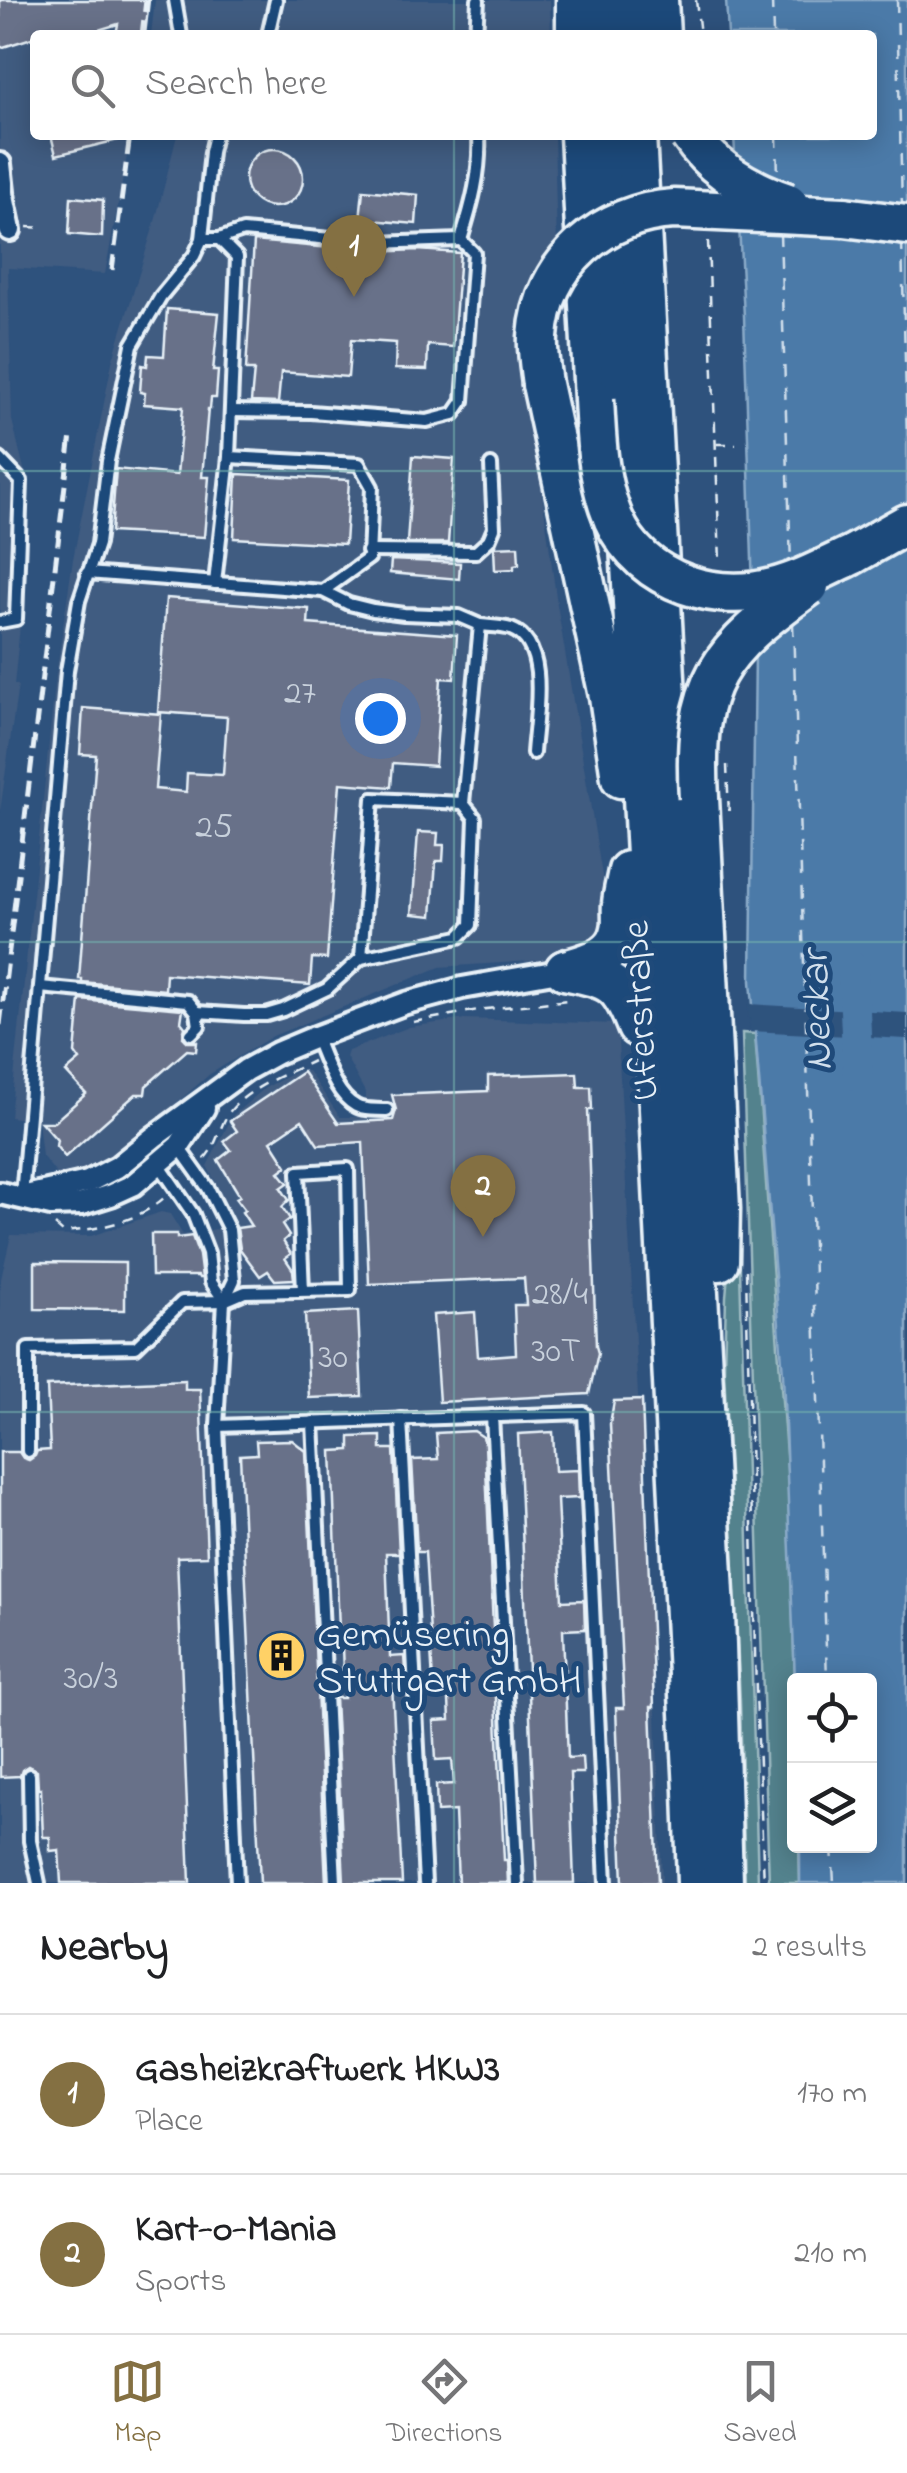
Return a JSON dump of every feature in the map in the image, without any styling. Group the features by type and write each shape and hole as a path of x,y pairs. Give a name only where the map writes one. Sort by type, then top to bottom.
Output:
{"highway":[{"path":"576,0 576,30"},
{"path":"602,0 604,30"},
{"path":"629,0 631,30"},
{"path":"658,0 660,30"},
{"path":"580,140 597,452 610,510 634,551 682,584 726,593 750,593 798,580 907,524"},
{"name":"Uferstraße","path":"610,140 697,1883"},
{"name":"Uferstraße","path":"636,140 715,1612 724,1883"},
{"path":"694,140 718,168 743,184 769,197 844,217"},
{"path":"677,1883 621,769 610,696 542,384 538,336 548,295 566,261 626,217 674,209 907,224"},
{"path":"702,1365 716,1340 720,1209 698,728 715,673 734,647 754,627 852,555"},
{"path":"568,985 617,941 622,930 628,872"},
{"path":"568,985 606,980 626,998 636,1027"}],"street":[{"path":"0,164 10,230"},
{"path":"22,1197 88,1182 118,1167 246,1070 315,1037 406,1003 462,988 568,985"},
{"path":"0,1193 51,1205 82,1204 111,1196 133,1185 179,1146 211,1098"}],"lane":[{"path":"175,0 179,30"},
{"path":"269,30 276,0"},
{"path":"476,30 478,0"},
{"path":"22,1197 67,671 79,601 98,544 108,460 132,345 202,239 214,140"},
{"path":"461,240 476,190 479,140"},
{"path":"202,239 243,232 375,242 461,240 474,253 464,401 454,414 427,421 311,412 231,411"},
{"path":"215,583 229,457 237,257 219,239"},
{"path":"229,457 359,464 372,487 369,558 323,590"},
{"path":"0,459 20,480 16,619 0,622"},
{"path":"368,551 476,552 489,540 494,528 491,465"},
{"path":"87,573 323,590 349,604 373,610 458,616 480,625 510,629 524,637 536,657 533,753"},
{"path":"197,1012 244,1016 283,1010 327,989 361,958 460,937 471,925 475,818 463,803 480,625"},
{"path":"361,958 373,798 463,803"},
{"path":"40,986 188,1001 197,1012 199,1026 191,1034"},
{"path":"315,1037 348,1101 359,1108 387,1110"},
{"path":"224,1300 211,1282 208,1254 193,1214 158,1163 154,1137 179,1146 208,1188 229,1230 234,1280 224,1300 217,1426 237,1883"},
{"path":"28,1451 28,1349 136,1347 182,1302 224,1300 245,1292 303,1291 350,1290 348,1169 298,1172 303,1291"},
{"path":"217,1426 584,1413 606,1883"},
{"path":"492,1416 516,1883"},
{"path":"401,1419 424,1883"},
{"path":"313,1422 335,1883"},
{"path":"29,1776 30,1842 39,1883"}],"path":[{"path":"696,0 699,30"},
{"path":"715,444 736,444"},
{"path":"414,1022 518,1005 568,985"},
{"path":"731,996 731,1006"},
{"path":"210,1152 230,1111 262,1086 307,1064"}],"shaded area":[{"path":"0,0 149,0 146,30 30,30 30,140 130,140 105,274 8,268 12,420 29,489 27,557 14,685 18,685 0,812"},
{"path":"155,0 550,0 551,30 152,30"},
{"path":"176,140 554,140 557,247 518,313 557,604 605,893 605,920 595,945 562,959 440,967 273,1036 210,1074 104,1166 63,1182 42,1156 38,1121 10,1117 56,674 73,559 112,362"},
{"path":"465,1019 617,1024 662,1883 0,1883 0,1283 11,1235 91,1236 161,1212 170,1214 183,1235 237,1225 207,1166 233,1115 265,1088 299,1070 308,1071 340,1117 365,1117 366,1094 346,1057 348,1051 409,1027"}],"green space":[{"path":"719,1029 733,1030 758,1883 745,1883 724,1369 731,1237"},
{"path":"742,1033 755,1034 788,1482 795,1673 787,1673 787,1853 799,1853 800,1883 769,1883"}],"water":[{"path":"726,0 907,0 907,1883 800,1883 800,1853 877,1853 877,1673 795,1673 783,1374 751,981 755,651 734,140 877,140 877,30 728,30"}],"pier":[{"path":"748,1004 907,1013 907,1039 750,1031"}],"building":[{"path":"0,0 149,0 146,30 117,30 118,24 98,30 30,30 30,39 0,48"},
{"path":"52,140 118,140 56,155"},
{"path":"274,149 295,157 303,178 295,199 274,207 253,199 245,178 253,157"},
{"path":"363,190 418,195 416,224 360,219"},
{"path":"71,197 103,200 102,237 69,234"},
{"path":"254,241 374,252 460,253 453,347 428,345 427,370 395,369 396,343 351,340 348,377 281,372 278,403 251,402 254,370 246,370"},
{"path":"167,309 219,313 213,371 218,371 216,398 211,398 208,409 202,477 209,477 204,537 111,532 116,469 177,475 183,407 144,404 145,393 140,392 142,365 147,366 148,355 164,356"},
{"path":"413,456 454,459 448,543 407,543"},
{"path":"237,474 349,480 345,544 234,538"},
{"path":"518,546 519,564 514,569 495,570 494,547"},
{"path":"391,560 460,563 459,579 390,573"},
{"path":"166,598 309,609 308,624 457,635 454,679 441,678 435,766 393,763 391,787 340,783 327,959 312,958 310,985 166,974 165,990 79,979 96,755 80,754 83,708 161,714 155,789 186,792 187,773 223,775 227,717 158,712"},
{"path":"418,832 438,833 437,845 444,845 443,861 436,861 432,916 412,914"},
{"path":"80,1000 183,1009 183,1037 188,1042 197,1042 196,1051 187,1050 146,1086 145,1094 136,1094 65,1157 56,1146 57,1140 41,1122 54,1122 86,1094 66,1072 80,1060 75,1053"},
{"path":"303,1072 338,1123 393,1120 396,1110 392,1095 488,1091 488,1076 577,1073 578,1087 591,1087 592,1110 588,1110 598,1353 589,1394 439,1402 433,1315 475,1312 478,1357 516,1354 514,1305 526,1305 524,1278 369,1284 363,1142 318,1145 302,1120 271,1141 287,1166 279,1172 288,1183 281,1188 289,1200 282,1207 290,1219 282,1225 289,1236 283,1241 291,1254 285,1258 294,1279 275,1280 268,1271 260,1276 240,1249 237,1228 251,1226 236,1198 240,1196 218,1160 231,1150 224,1141 237,1131 230,1121"},
{"path":"151,1234 192,1236 202,1278 152,1276"},
{"path":"35,1262 125,1263 125,1310 35,1309"},
{"path":"358,1311 362,1396 309,1398 305,1314"},
{"path":"185,1380 185,1389 200,1389 207,1556 177,1557 190,1883 61,1883 59,1850 50,1851 50,1837 43,1837 37,1771 28,1766 20,1776 0,1777 0,1452 19,1452 29,1460 37,1451 50,1450 47,1386"},
{"path":"642,1400 658,1883 623,1883 616,1708 624,1708 610,1424 614,1401"},
{"path":"474,1431 485,1444 508,1883 458,1883 455,1811 437,1812 436,1785 454,1784 452,1759 436,1760 434,1721 450,1720 448,1681 433,1682 425,1552 417,1552 412,1460 438,1459 436,1433"},
{"path":"553,1432 555,1471 578,1470 579,1498 557,1499 562,1601 584,1600 585,1629 563,1630 568,1758 582,1757 583,1773 570,1773 574,1883 537,1883 518,1434"},
{"path":"381,1436 381,1449 394,1449 399,1553 386,1553 390,1657 404,1656 406,1684 392,1684 402,1883 344,1883 335,1698 344,1698 342,1647 332,1647 332,1630 339,1630 332,1451 350,1450 350,1437"},
{"name":"Gemüsering Stuttgart GmbH","path":"292,1440 306,1451 326,1883 260,1883 240,1455 257,1454 256,1441"}],"waterway":[{"name":"Neckar","path":"853,967 858,1076"}],"ferry route":[{"path":"772,0 773,30"},
{"path":"897,0 902,208"},
{"path":"777,140 778,180"},
{"path":"780,233 791,565"},
{"path":"902,241 907,439"},
{"path":"793,623 827,1673"},
{"path":"832,1853 834,1883"}],"railway":[{"path":"143,30 146,0"},
{"path":"112,270 129,140"},
{"path":"0,1025 71,435"}],"place":[{"name":"Gasheizkraftwerk HKW3","path":"354,297"},
{"name":"Kart-o-Mania","path":"483,1237"},
{"name":"Gemüsering Stuttgart GmbH","path":"282,1655"}]}
